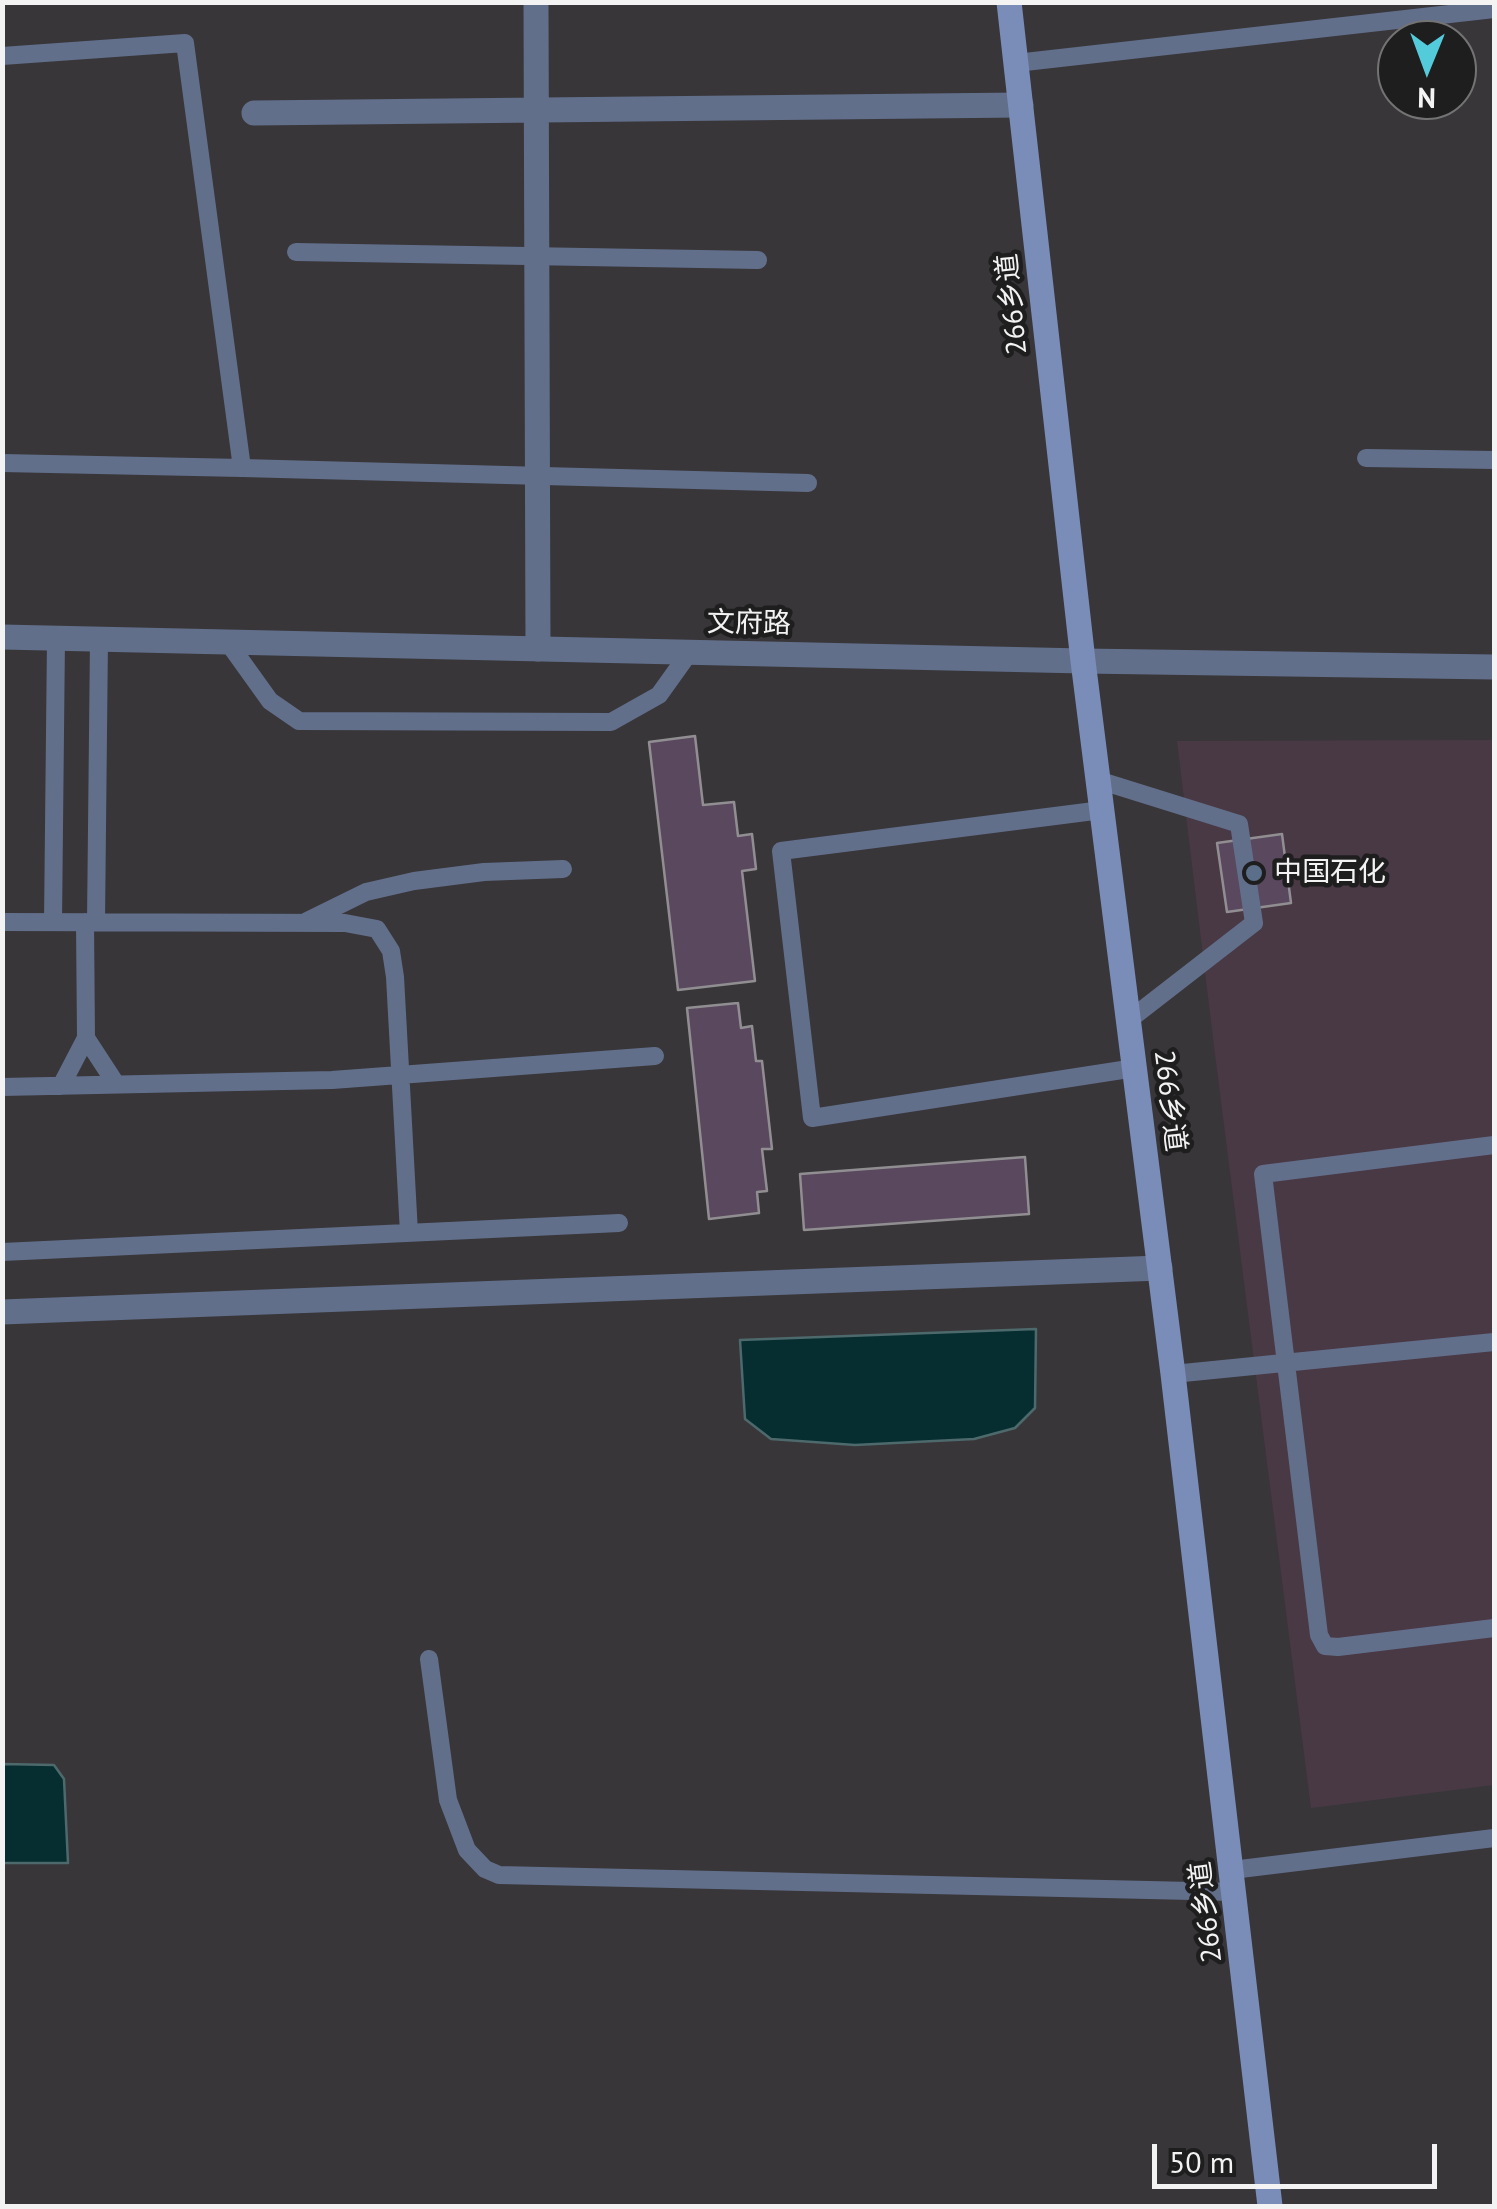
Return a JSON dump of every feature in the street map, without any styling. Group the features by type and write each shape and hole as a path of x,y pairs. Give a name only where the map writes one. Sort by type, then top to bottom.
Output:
{"main road":[{"name":"266乡道","path":"1010,2 1083,662 1173,1374 1270,2206"}],"street":[{"path":"536,2 538,649"},
{"path":"254,113 1021,105"},
{"name":"文府路","path":"2,636 1494,668"},
{"path":"2,1312 1160,1268"}],"lane":[{"path":"1016,63 1494,9"},
{"path":"2,56 185,44 242,468"},
{"path":"296,252 758,260"},
{"path":"1366,458 1494,460"},
{"path":"2,463 808,482"},
{"path":"54,922 56,638"},
{"path":"61,1086 86,1038 99,638"},
{"path":"227,642 270,701 300,721 611,722 658,695 689,653"},
{"path":"1098,780 1239,824 1254,923 1129,1020"},
{"path":"1102,810 780,851 812,1118 1135,1068"},
{"path":"304,923 366,892 414,880 563,869"},
{"path":"2,922 345,923 377,929 390,951 395,977 409,1233"},
{"path":"86,1038 116,1084"},
{"path":"2,1087 332,1080 655,1056"},
{"path":"1494,1145 1263,1174 1318,1635 1325,1646 1494,1628"},
{"path":"2,1252 619,1223"},
{"path":"1173,1374 1494,1342"},
{"path":"429,1658 448,1800 468,1850 484,1869 499,1875 1233,1881 1494,1838"}],"shaded area":[{"path":"1494,740 1494,1785 1311,1808 1177,741"}],"water":[{"path":"1036,1329 1035,1408 1015,1428 974,1439 855,1445 771,1439 745,1419 740,1340"},
{"path":"3,1764 54,1765 64,1779 68,1863 3,1863"}],"building":[{"path":"695,736 703,805 734,802 738,836 752,834 756,869 742,871 755,981 678,990 649,742"},
{"name":"中国石化","path":"1282,834 1291,903 1227,912 1217,843"},
{"path":"738,1003 741,1028 752,1026 756,1061 762,1061 772,1149 762,1149 767,1191 757,1192 759,1213 709,1219 687,1008"},
{"path":"1025,1157 1029,1214 804,1230 800,1174"}],"place":[{"name":"中国石化","path":"1254,873"}]}
